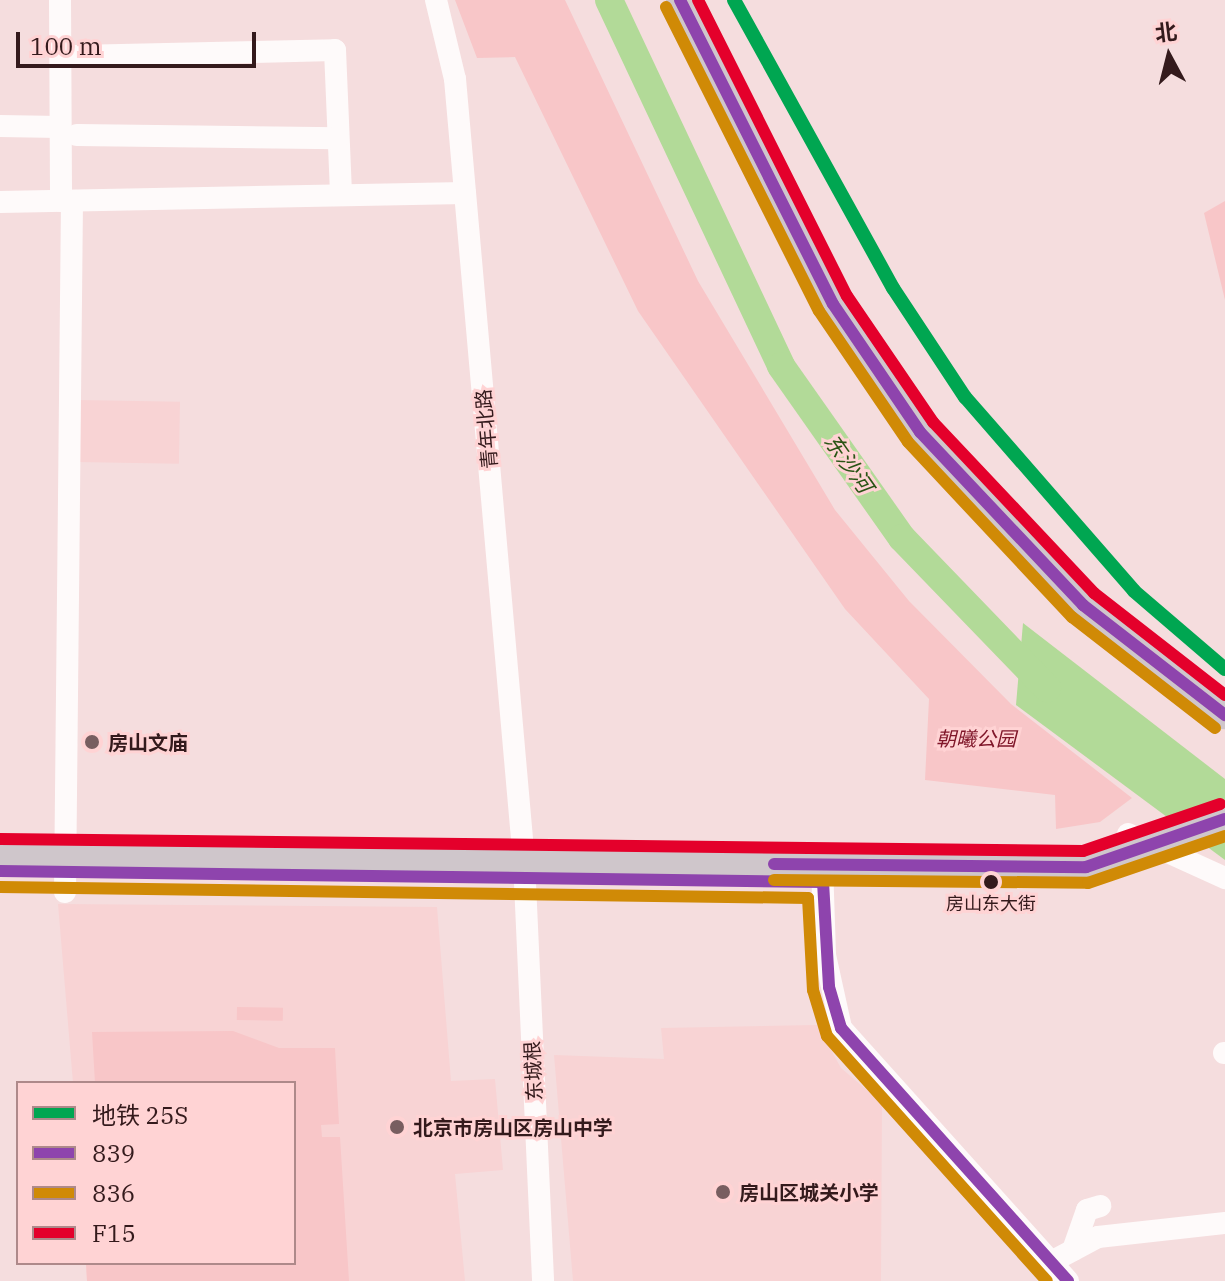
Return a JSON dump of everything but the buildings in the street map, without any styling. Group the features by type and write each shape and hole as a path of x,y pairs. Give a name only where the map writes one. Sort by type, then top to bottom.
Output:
{"main road":[{"path":"680,0 833,304 920,432 1083,605 1225,715"},
{"path":"1176,848 1225,819"},
{"path":"0,871 822,873 1086,867 1225,838"},
{"path":"0,855 64,873"}],"street":[{"path":"60,0 69,131 66,201 64,873"},
{"name":"青年北路","path":"436,0 455,79 524,870"},
{"path":"76,56 335,50 341,195"},
{"path":"0,126 69,131 338,138"},
{"path":"0,202 465,193"},
{"path":"1128,834 1176,848 1225,878"},
{"name":"东城根","path":"524,870 543,1281"},
{"path":"822,873 828,976 841,1028 1068,1281"},
{"path":"1073,1250 1087,1210 1100,1206"},
{"path":"1051,1262 1098,1237 1225,1223"}],"shaded area":[{"path":"78,400 180,402 179,464 77,462"},
{"path":"1023,623 1225,779 1225,860 1016,705"},
{"name":"北京市房山区房山中学","path":"58,904 437,907 451,1081 495,1079 503,1170 455,1174 465,1281 87,1281 86,1265 296,1265 296,1081 73,1081"},
{"name":"房山区城关小学","path":"817,1025 841,1068 882,1103 881,1281 573,1281 554,1055 664,1059 661,1028"}],"green space":[{"name":"朝曦公园","path":"455,0 565,0 698,281 835,510 909,601 1011,704 1132,798 1100,822 1056,829 1055,795 925,780 929,699 845,609 638,311 515,57 477,58"},
{"path":"1225,201 1225,300 1204,213"},
{"path":"237,1007 283,1008 283,1021 237,1020"},
{"path":"233,1031 279,1048 335,1048 339,1124 321,1125 322,1137 340,1137 349,1281 87,1281 86,1265 296,1265 296,1081 95,1081 92,1032"}],"waterway":[{"name":"东沙河","path":"609,0 781,366 902,538 1047,688"}],"metro line":[{"name":"25S","path":"734,0 893,288 965,397 1134,591 1225,669"}],"transit line":[{"name":"839","path":"680,0 833,304 920,432 1083,605 1225,715"},
{"name":"F15","path":"698,0 847,296 933,422 1094,593 1225,695"},
{"name":"836","path":"666,7 819,311 908,442 1072,617 1215,728"},
{"name":"F15","path":"0,839 1083,851 1220,804"},
{"name":"839","path":"774,864 1086,867 1225,819"},
{"name":"836","path":"774,880 1088,883 1225,836"},
{"name":"839","path":"0,871 823,882 829,987 841,1028 1068,1281"},
{"name":"836","path":"0,887 808,898 813,990 827,1036 1047,1281"}],"place":[{"name":"房山文庙","path":"92,742"},
{"name":"房山东大街","path":"991,882"},
{"name":"北京市房山区房山中学","path":"397,1127"},
{"name":"房山区城关小学","path":"723,1192"}]}
